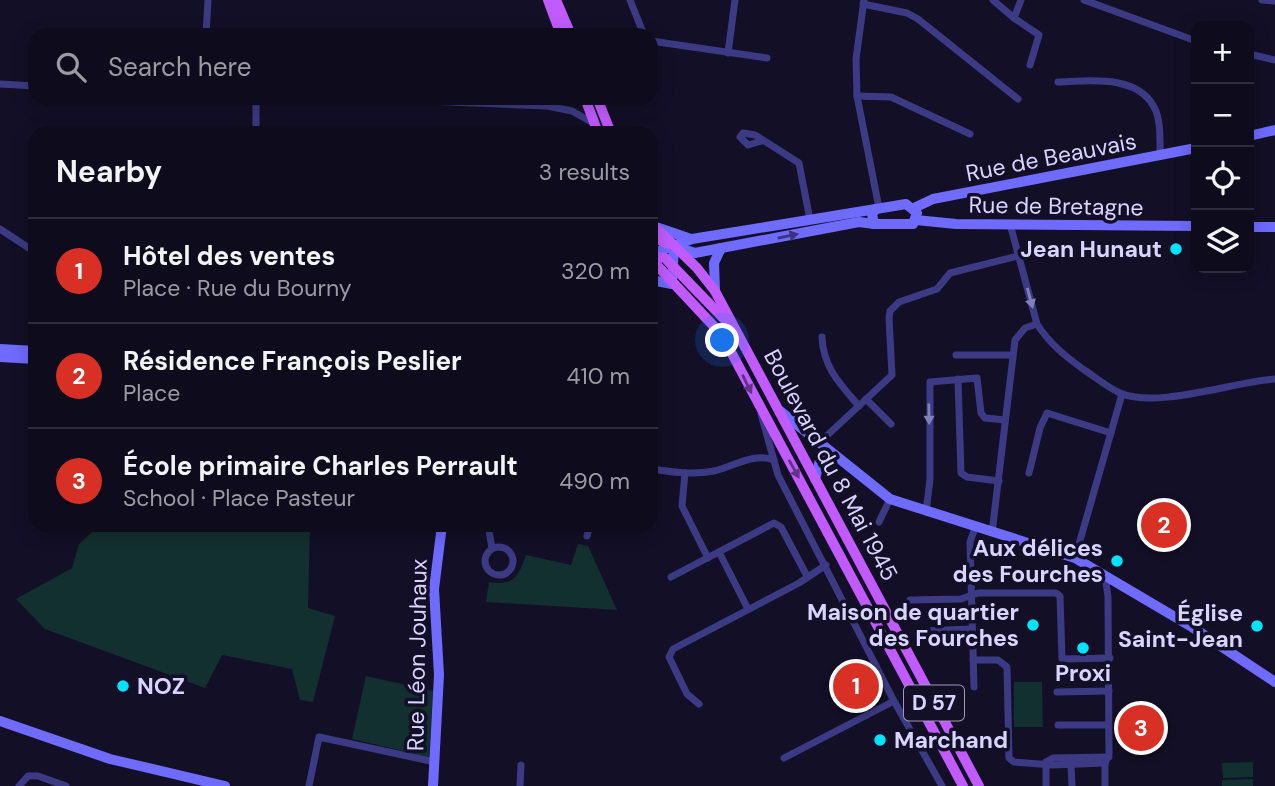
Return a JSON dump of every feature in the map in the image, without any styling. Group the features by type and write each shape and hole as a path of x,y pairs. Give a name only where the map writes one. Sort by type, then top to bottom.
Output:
{"main road":[{"path":"548,0 558,28"},
{"path":"556,0 568,28"},
{"path":"588,105 596,126"},
{"path":"600,105 608,126"},
{"path":"1254,135 1275,130"},
{"name":"Rue de Beauvais","path":"914,208 933,199 1191,149"},
{"name":"Rue de Bretagne","path":"658,253 692,239 877,208 906,204 914,208"},
{"path":"874,223 872,214 877,208"},
{"path":"914,208 916,220"},
{"name":"Rue de Bretagne","path":"674,246 695,253 859,222 908,226 916,220 1191,226"},
{"path":"1254,227 1275,227"},
{"path":"658,230 692,239"},
{"name":"Boulevard du 8 Mai 1945","path":"658,233 674,246 715,291 979,786"},
{"path":"658,281 673,284 674,246"},
{"path":"715,291 714,262 721,248"},
{"path":"658,257 665,258 673,265 735,330"},
{"name":"Boulevard du 8 Mai 1945","path":"658,265 673,284 704,312 722,335 963,786"},
{"path":"0,349 28,351"},
{"path":"0,357 28,359"},
{"path":"777,408 890,499 1074,558 1192,627 1275,682"},
{"path":"815,480 820,460 834,456"},
{"name":"Rue Léon Jouhaux","path":"433,786 439,675 434,584 442,532"},
{"path":"0,721 110,759 225,786"}],"street":[{"path":"206,28 208,0"},
{"path":"630,0 641,28"},
{"path":"729,53 735,0"},
{"path":"993,0 1038,35 1030,65"},
{"path":"1014,18 1021,0"},
{"path":"1084,0 1191,39"},
{"path":"1111,10 1114,0"},
{"path":"1262,0 1275,1"},
{"path":"877,208 857,96 856,59 864,2 907,13 918,19 1018,99"},
{"path":"658,42 767,58"},
{"path":"1254,55 1275,60"},
{"path":"1058,82 1114,82 1144,94 1156,108 1160,156"},
{"path":"0,84 28,86"},
{"path":"857,96 899,99 970,134"},
{"path":"256,126 257,105"},
{"path":"523,105 572,111 593,126"},
{"path":"762,141 799,163 810,220"},
{"path":"1010,224 1037,324 1067,358 1122,394 1154,398 1275,379"},
{"path":"0,229 28,247"},
{"path":"819,443 892,375 890,310 899,302 937,289 950,273 1018,256"},
{"path":"992,533 1012,355 1020,333 1037,324"},
{"path":"822,337 823,352 830,371 859,406"},
{"path":"956,355 1012,355"},
{"path":"958,379 961,473 967,477 999,481"},
{"path":"926,512 930,480 930,382 977,379 980,383 981,413 985,418 1005,420"},
{"path":"1074,558 1122,394"},
{"path":"866,399 891,425"},
{"path":"760,410 774,460 793,503 894,701 942,786"},
{"path":"1029,473 1040,428 1047,413 1111,433"},
{"path":"751,459 768,441"},
{"path":"658,470 685,473 713,471 761,457 774,460"},
{"path":"685,473 682,506 708,558"},
{"path":"879,522 890,499"},
{"path":"671,577 777,523 807,576"},
{"path":"974,687 970,542 975,528"},
{"path":"489,532 492,548 485,561 487,569 500,575 508,573 513,567 512,553 499,546 492,548"},
{"path":"587,536 588,532"},
{"path":"719,552 748,609"},
{"path":"699,704 687,694 670,653 826,565"},
{"path":"1105,575 1110,658 1105,786"},
{"path":"1108,597 1120,584"},
{"path":"910,600 970,596 978,593 1056,593 1060,596 1062,659 1110,658"},
{"path":"922,631 971,629"},
{"path":"972,660 998,660 1007,667 1009,758 1014,762 1071,765 1107,760"},
{"path":"1057,692 1109,691"},
{"path":"784,758 894,701"},
{"path":"1058,725 1108,724"},
{"path":"309,786 319,737 435,762"},
{"path":"1046,762 1053,758 1107,760"},
{"path":"1046,762 1046,786"},
{"path":"520,765 520,786"},
{"path":"1071,765 1072,786"},
{"path":"19,786 28,776 38,776 66,786"}],"green space":[{"path":"92,532 310,532 308,608 335,616 313,702 300,700 292,669 222,655 205,688 45,629 16,599 72,568 79,544"},
{"path":"578,544 588,546 617,610 486,602 489,582 510,581 517,574 526,555 571,565"},
{"path":"366,676 433,691 429,757 352,739"},
{"path":"1014,682 1042,682 1043,727 1014,727"},
{"path":"1253,762 1253,777 1223,778 1222,763"},
{"path":"1253,779 1253,786 1222,786 1222,780"}],"place":[{"name":"Jean Hunaut","path":"1176,249"},
{"name":"Résidence François Peslier","path":"1164,525"},
{"name":"Aux délices des Fourches","path":"1117,561"},
{"name":"Maison de quartier des Fourches","path":"1033,625"},
{"name":"Église Saint-Jean","path":"1257,626"},
{"name":"Proxi","path":"1083,648"},
{"name":"NOZ","path":"123,686"},
{"name":"Hôtel des ventes","path":"856,686"},
{"name":"École primaire Charles Perrault","path":"1141,728"},
{"name":"Marchand","path":"880,740"}]}
